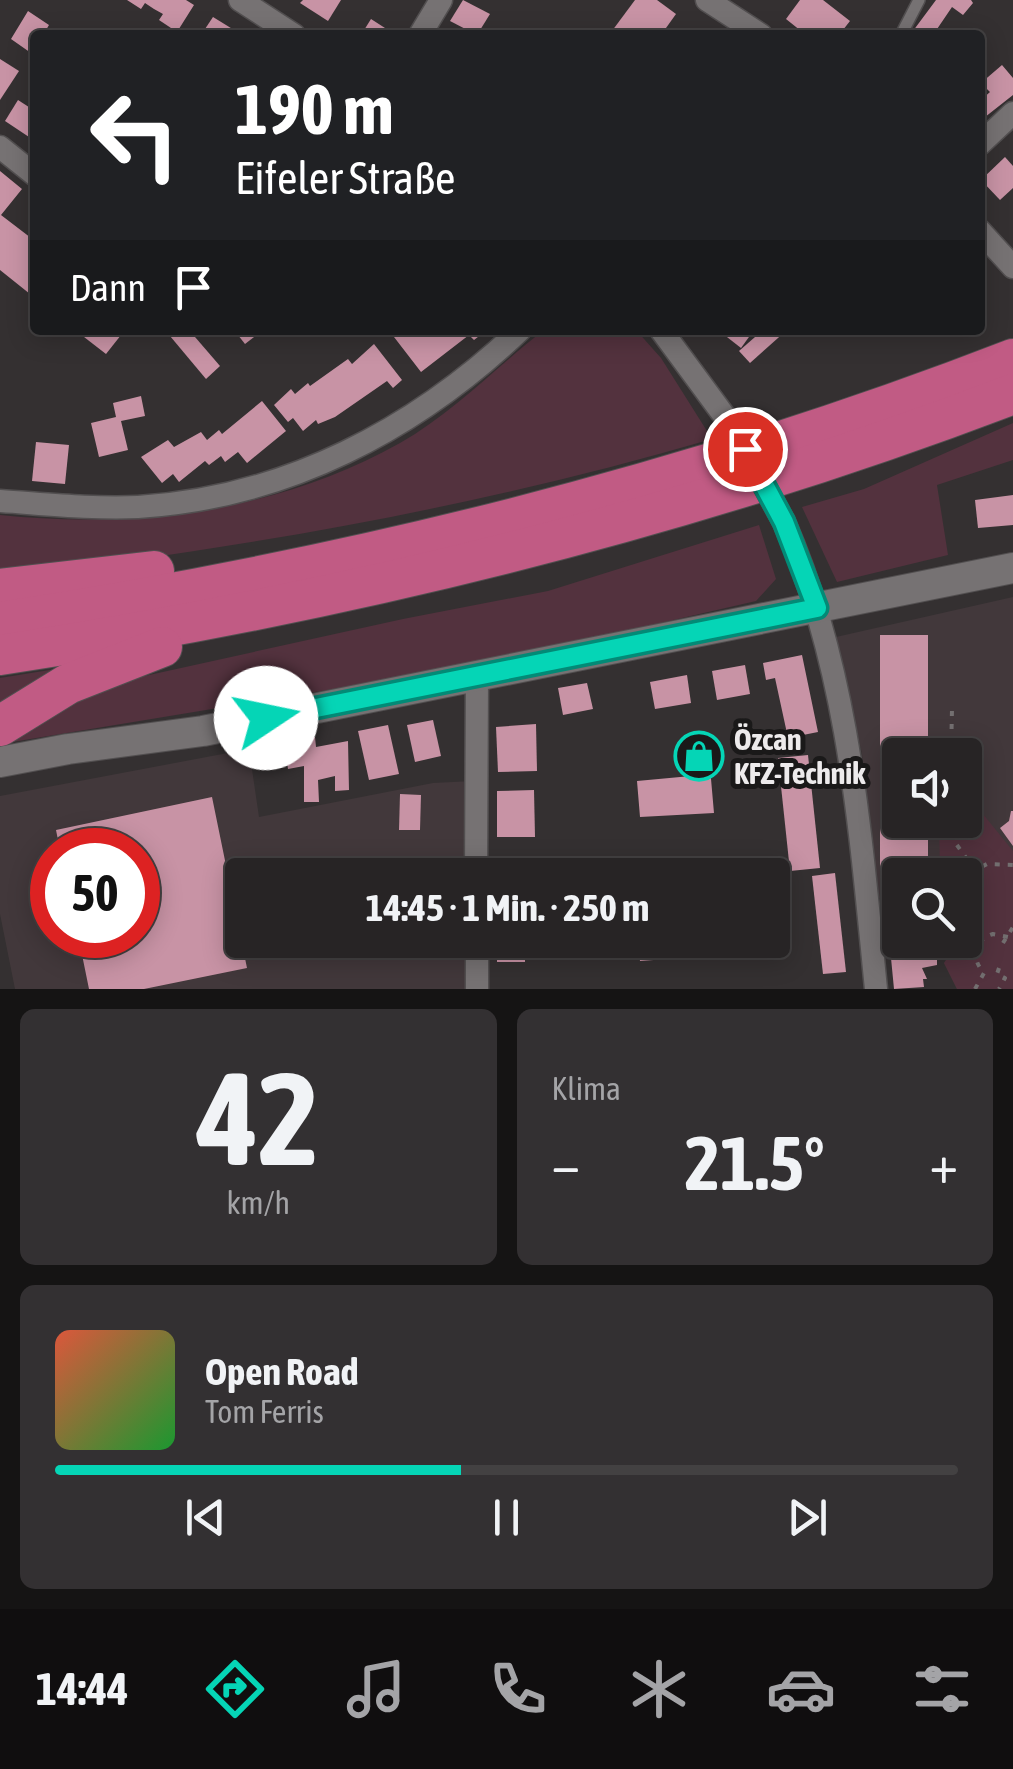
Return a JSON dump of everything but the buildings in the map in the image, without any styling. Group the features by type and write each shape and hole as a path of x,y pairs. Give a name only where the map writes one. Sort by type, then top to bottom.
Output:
{"highway":[{"path":"0,622 217,585 550,510 744,454 1013,359"},
{"path":"0,656 288,604 540,546 811,466 1013,394"},
{"path":"0,590 397,547"},
{"path":"0,726 54,692 123,660 288,604"}],"main road":[{"path":"0,762 203,731 1013,568"}],"street":[{"path":"240,0 278,22"},
{"path":"423,30 442,0"},
{"path":"708,0 744,30"},
{"path":"985,139 1013,114"},
{"path":"0,147 30,171"},
{"path":"985,236 1013,267"},
{"path":"0,501 97,507 178,502 260,484 361,447 435,402 515,335"},
{"path":"665,335 731,425 784,522 817,608 852,763 876,989"},
{"path":"476,858 477,677"},
{"path":"476,958 476,989"}],"lane":[{"path":"904,30 919,0"}],"path":[{"path":"951,738 952,709"},
{"path":"954,838 975,870 987,864 1013,865"},
{"path":"1004,944 1013,927"},
{"path":"975,989 984,974 975,948 985,936 1008,936"},
{"path":"999,968 998,974 1005,978 1000,989"}],"shaded area":[{"path":"538,335 640,335 661,358 712,439 535,486 359,523 182,553 0,577 0,515 51,519 154,516 256,499 354,466 420,431"},
{"path":"1013,423 1013,460 937,485 948,555 837,582 802,507 864,489"},
{"path":"759,525 776,579 756,601 473,666 0,744 75,699 131,679 548,591"},
{"path":"1013,597 1013,989 957,989 944,963 947,958 982,958 982,858 882,858 882,899 875,895 862,754 836,637"},
{"path":"93,663 0,716 0,678"},
{"path":"249,749 259,817 433,783 473,781 473,858 225,858 225,958 473,958 474,989 15,989 0,914 0,796"},
{"path":"982,813 1013,851 1013,989 957,989 944,963 947,958 982,958 982,858 940,858 939,838 982,838"}],"place":[{"name":"Özcan KFZ-Technik","path":"699,756"}],"route":[{"path":"266,718 817,608 784,522 745,449"}]}
